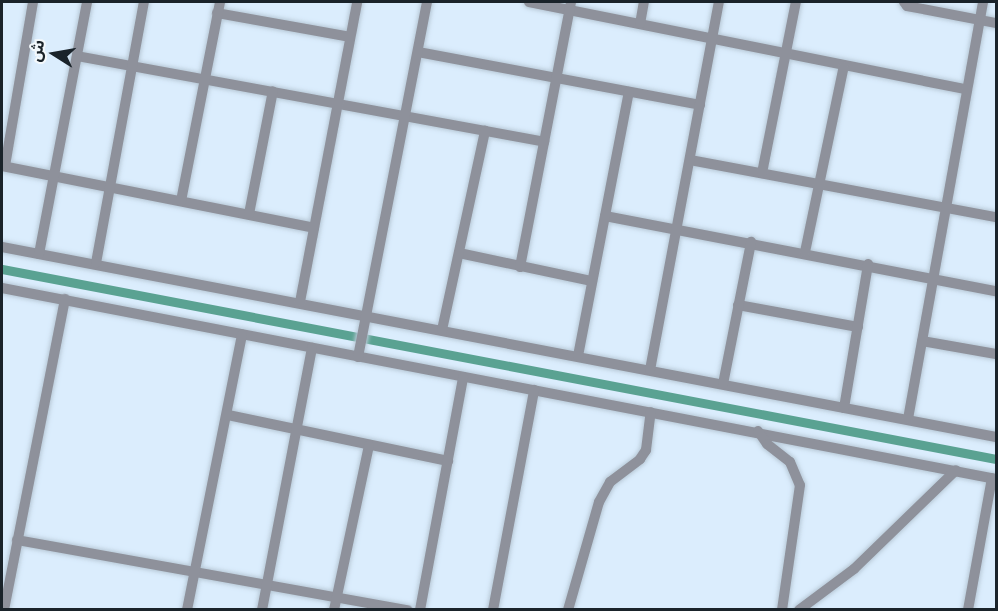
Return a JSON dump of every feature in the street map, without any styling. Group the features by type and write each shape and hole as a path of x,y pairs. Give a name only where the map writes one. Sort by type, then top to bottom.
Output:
{"street":[{"path":"33,2 3,166 54,174 314,228"},
{"path":"39,254 87,2"},
{"path":"96,263 144,2"},
{"path":"181,201 220,2"},
{"path":"300,303 357,2"},
{"path":"360,352 427,2"},
{"path":"529,2 570,5 640,24 785,55 965,89"},
{"path":"640,24 644,2"},
{"path":"650,370 719,2"},
{"path":"762,173 796,2"},
{"path":"904,2 907,6 996,23"},
{"path":"908,419 965,89 983,2"},
{"path":"520,267 570,5"},
{"path":"217,14 350,37"},
{"path":"418,52 700,105"},
{"path":"77,56 133,64 544,142"},
{"path":"805,252 844,66"},
{"path":"249,214 273,91"},
{"path":"578,356 629,92"},
{"path":"442,330 485,131"},
{"path":"690,160 996,217"},
{"path":"605,216 868,264 996,291"},
{"path":"723,384 751,242"},
{"path":"2,247 96,263 996,437"},
{"path":"459,253 592,281"},
{"path":"844,408 868,264"},
{"path":"2,288 312,348 360,352 463,377 758,431 994,478 968,609"},
{"path":"4,609 65,299"},
{"path":"738,305 858,327"},
{"path":"188,609 228,415 242,334"},
{"path":"922,341 996,354"},
{"path":"262,609 312,348"},
{"path":"420,609 463,377"},
{"path":"493,609 534,390"},
{"path":"568,609 599,502 610,482 640,459 646,450 651,412"},
{"path":"228,415 448,461"},
{"path":"758,431 767,444 790,462 800,485 782,609"},
{"path":"334,609 369,446"},
{"path":"799,609 854,569 956,470"},
{"path":"18,540 408,609"}],"waterway":[{"path":"2,269 996,459"}]}
